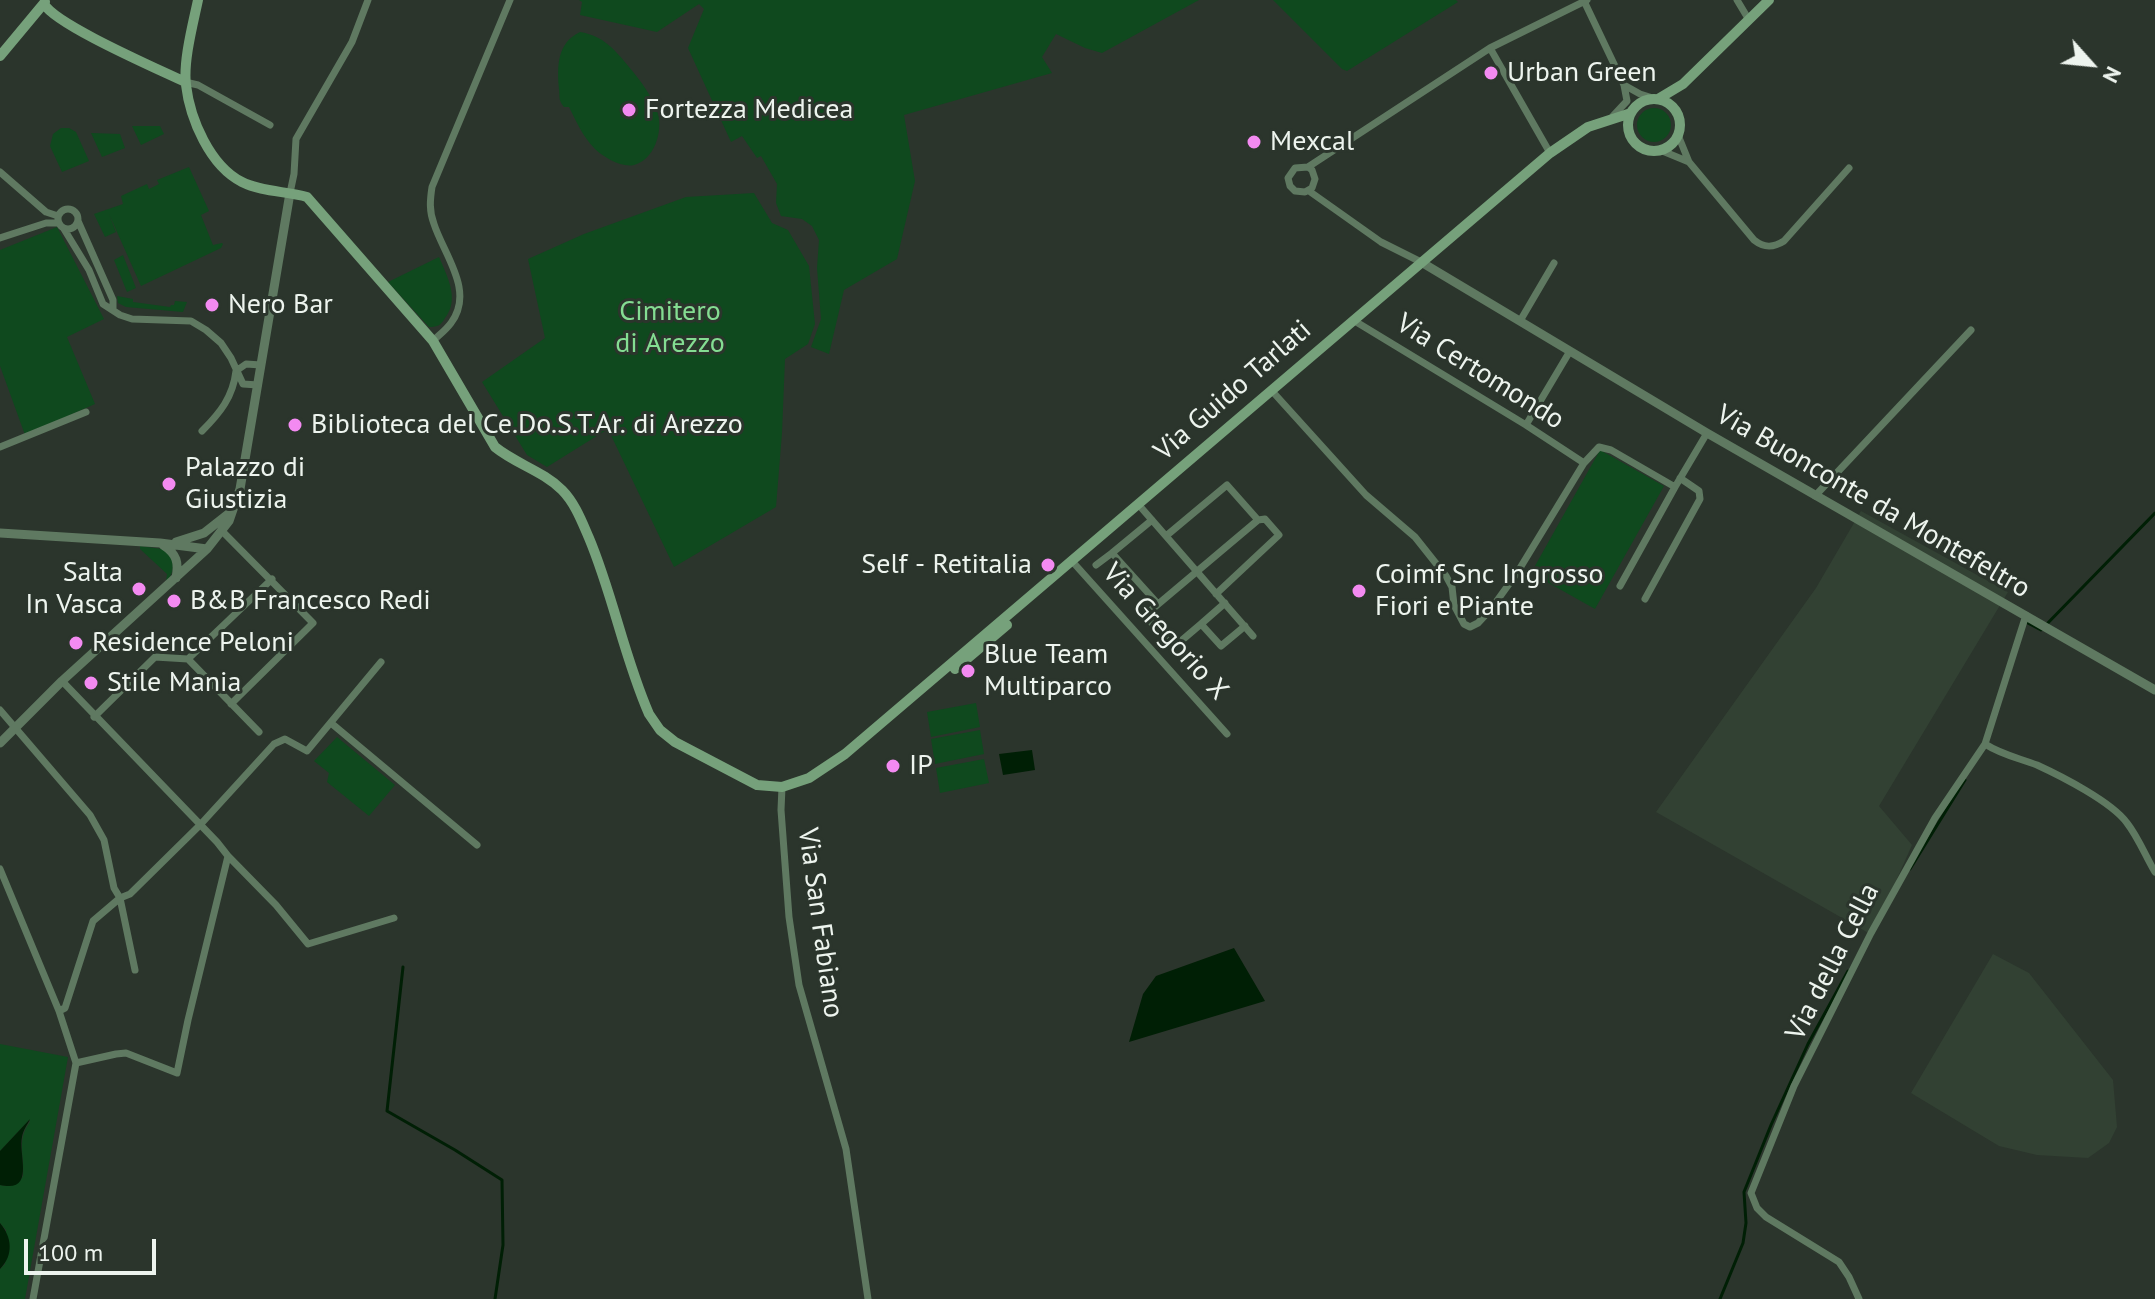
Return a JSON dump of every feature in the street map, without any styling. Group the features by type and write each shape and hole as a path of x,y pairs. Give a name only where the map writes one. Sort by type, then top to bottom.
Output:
{"main road":[{"path":"198,0 185,82 192,114 206,146 231,177 263,190 307,197 433,341 495,447 564,491 579,515 602,569 649,714 660,730 675,742 757,785 782,787 809,778 845,754 900,707 966,660 1011,621 1040,588"},
{"path":"1683,84 1677,113 1680,128 1674,142 1660,150 1644,149 1632,140 1629,133 1631,113 1642,102 1668,95 1683,84 1769,0"},
{"path":"45,1 46,8 67,24 185,82"},
{"path":"0,56 45,1"},
{"path":"1656,99 1665,102 1677,113"},
{"name":"Via Guido Tarlati","path":"900,707 1550,153 1581,131 1631,113"},
{"path":"1604,122 1616,124 1629,133"},
{"path":"966,660 965,657 1008,615"}],"street":[{"path":"0,743 62,681 223,532 240,489 294,174 296,139 352,42 368,0"},
{"path":"433,341 451,323 456,313 459,290 457,276 433,224 430,206 432,187 510,0"},
{"path":"1308,167 1315,179 1312,188 1302,193 1295,191 1288,178 1295,168 1308,167 1490,48 1586,0 1624,85 1631,113"},
{"path":"1737,0 1749,20"},
{"path":"1490,48 1550,153"},
{"path":"185,82 198,85 270,125"},
{"path":"1624,85 1656,99"},
{"path":"1604,122 1619,112 1627,101"},
{"path":"1678,135 1689,162 1754,240 1768,246 1784,241 1849,168"},
{"path":"1660,150 1689,162"},
{"path":"0,172 60,223 71,229 78,221"},
{"path":"1309,191 1381,242 1421,262"},
{"path":"113,310 113,300 76,213 69,209 62,210 60,223 89,270 103,304 120,315 132,319 191,321 221,343 243,384 258,385"},
{"path":"0,238 46,223 60,223"},
{"name":"Via Buonconte da Montefeltro","path":"1421,262 1815,496 2155,690"},
{"path":"1520,321 1554,263"},
{"name":"Via Certomondo","path":"1353,320 1584,463"},
{"path":"1815,496 1971,330"},
{"path":"1526,425 1570,351"},
{"path":"202,431 227,403 236,371 246,364 261,365"},
{"path":"1272,391 1366,495 1415,537 1446,576 1452,587 1454,605 1464,624 1470,627 1491,609 1517,573 1584,463 1599,447 1611,450 1675,487"},
{"path":"0,447 86,412"},
{"path":"1620,586 1707,433"},
{"path":"1645,599 1700,499 1699,491 1680,478"},
{"path":"1166,536 1227,485 1258,520"},
{"path":"1138,504 1253,636"},
{"path":"160,543 181,541 204,533 234,509"},
{"path":"1216,594 1279,535 1265,519 1258,520 1150,611 1150,621 1171,644 1181,641 1225,603"},
{"path":"1096,565 1152,520"},
{"path":"223,532 313,623 231,704"},
{"path":"0,533 207,549"},
{"path":"160,543 175,555 178,562 176,578"},
{"path":"1112,553 1158,604"},
{"name":"Via Gregorio X","path":"1071,560 1227,734"},
{"path":"188,659 272,579"},
{"name":"Via della Cella","path":"1859,1299 1839,1262 1766,1217 1757,1208 1751,1193 1794,1086 1865,945 1935,818 1985,744 2026,615"},
{"path":"1201,624 1221,646 1245,626"},
{"path":"94,717 155,657 188,659 259,732"},
{"path":"59,1011 65,1008 93,921 120,898 130,894 200,825 274,744 285,739 307,751 381,662"},
{"path":"62,681 276,905 308,944 394,918"},
{"path":"0,710 90,815 104,840 135,970"},
{"path":"331,723 477,845"},
{"path":"1985,744 2002,754 2045,769 2113,809 2127,822 2155,872"},
{"name":"Via San Fabiano","path":"782,787 789,917 799,985 846,1149 868,1299"},
{"path":"76,1063 126,1053 177,1073 228,856"},
{"path":"0,869 59,1011 76,1063 33,1299"}],"shaded area":[{"path":"1861,511 2008,592 1879,806 1912,845 1872,935 1656,812 1816,588"},
{"path":"1032,750 1035,770 1003,775 999,754"},
{"path":"1234,948 1265,1001 1129,1042 1143,994 1156,976"},
{"path":"1993,954 2029,973 2113,1080 2117,1127 2109,1143 2088,1158 2037,1155 1999,1146 1911,1093"},
{"path":"30,1119 22,1137 22,1178 11,1186 0,1185 0,1151"},
{"path":"0,1223 10,1246 8,1258 0,1269"}],"green space":[{"path":"579,0 1199,0 1102,53 1056,34 1042,57 1052,73 904,115 915,181 897,259 844,290 829,354 811,347 821,319 817,268 819,240 812,226 802,219 781,216 776,203 777,184 761,156 757,158 742,136 731,142 688,48 704,9 699,4 657,32 580,15 582,2"},
{"path":"1273,0 1456,0 1458,2 1347,71"},
{"path":"580,32 602,40 614,50 653,101 659,121 658,137 652,151 641,162 624,165 598,152 583,134 569,107 564,107 561,102 560,56 567,42"},
{"path":"1654,108 1666,113 1671,125 1666,137 1654,142 1642,137 1637,125 1642,113"},
{"path":"132,126 160,126 164,134 141,145"},
{"path":"61,128 76,132 89,161 62,172 50,146 53,134"},
{"path":"91,133 120,134 125,148 102,157"},
{"path":"189,167 209,211 201,215 213,245 223,244 221,248 141,286 109,214 116,232 105,237 94,214 123,204 121,196 147,184 149,189 159,184 157,180"},
{"name":"Cimitero di Arezzo","path":"754,193 772,223 788,230 809,266 815,324 808,344 785,359 776,507 674,567 608,429 547,467 527,455 482,382 545,338 528,259 584,234 686,197"},
{"path":"57,227 104,319 67,337 95,404 25,435 0,366 0,250"},
{"path":"123,255 136,288 127,292 114,260"},
{"path":"439,257 451,288 452,303 442,322 429,327 388,282"},
{"path":"117,296 133,299 133,302 170,307 175,301 187,302 183,312 126,307 118,303"},
{"path":"1600,450 1664,486 1595,609 1531,573"},
{"path":"140,546 162,549 171,555 173,569 166,582 167,574"},
{"path":"976,703 980,727 931,737 927,712"},
{"path":"980,730 984,754 935,764 931,739"},
{"path":"337,737 395,785 369,816 327,782 329,773 314,761"},
{"path":"984,759 989,783 940,793 936,768"},
{"path":"0,1044 68,1057 25,1299 0,1299 0,1269 5,1264 6,1230 0,1223 0,1185 13,1185 23,1176 22,1142 30,1122 0,1151"}],"waterway":[{"path":"2026,622 2041,630 2155,513"},
{"path":"1910,869 1965,780"},
{"path":"403,967 387,1111 502,1180 503,1245 495,1299"},
{"path":"1720,1299 1743,1243 1746,1223 1744,1192 1808,1044 1848,971"}],"place":[{"name":"Urban Green","path":"1491,73"},
{"name":"Fortezza Medicea","path":"629,110"},
{"name":"Mexcal","path":"1254,142"},
{"name":"Nero Bar","path":"212,305"},
{"name":"Biblioteca del Ce.Do.S.T.Ar. di Arezzo","path":"295,425"},
{"name":"Palazzo di Giustizia","path":"169,484"},
{"name":"Self - Retitalia","path":"1048,565"},
{"name":"Salta In Vasca","path":"139,589"},
{"name":"Coimf Snc Ingrosso Fiori e Piante","path":"1359,591"},
{"name":"B&B Francesco Redi","path":"174,601"},
{"name":"Residence Peloni","path":"76,643"},
{"name":"Blue Team Multiparco","path":"968,671"},
{"name":"Stile Mania","path":"91,683"},
{"name":"IP","path":"893,766"}]}
